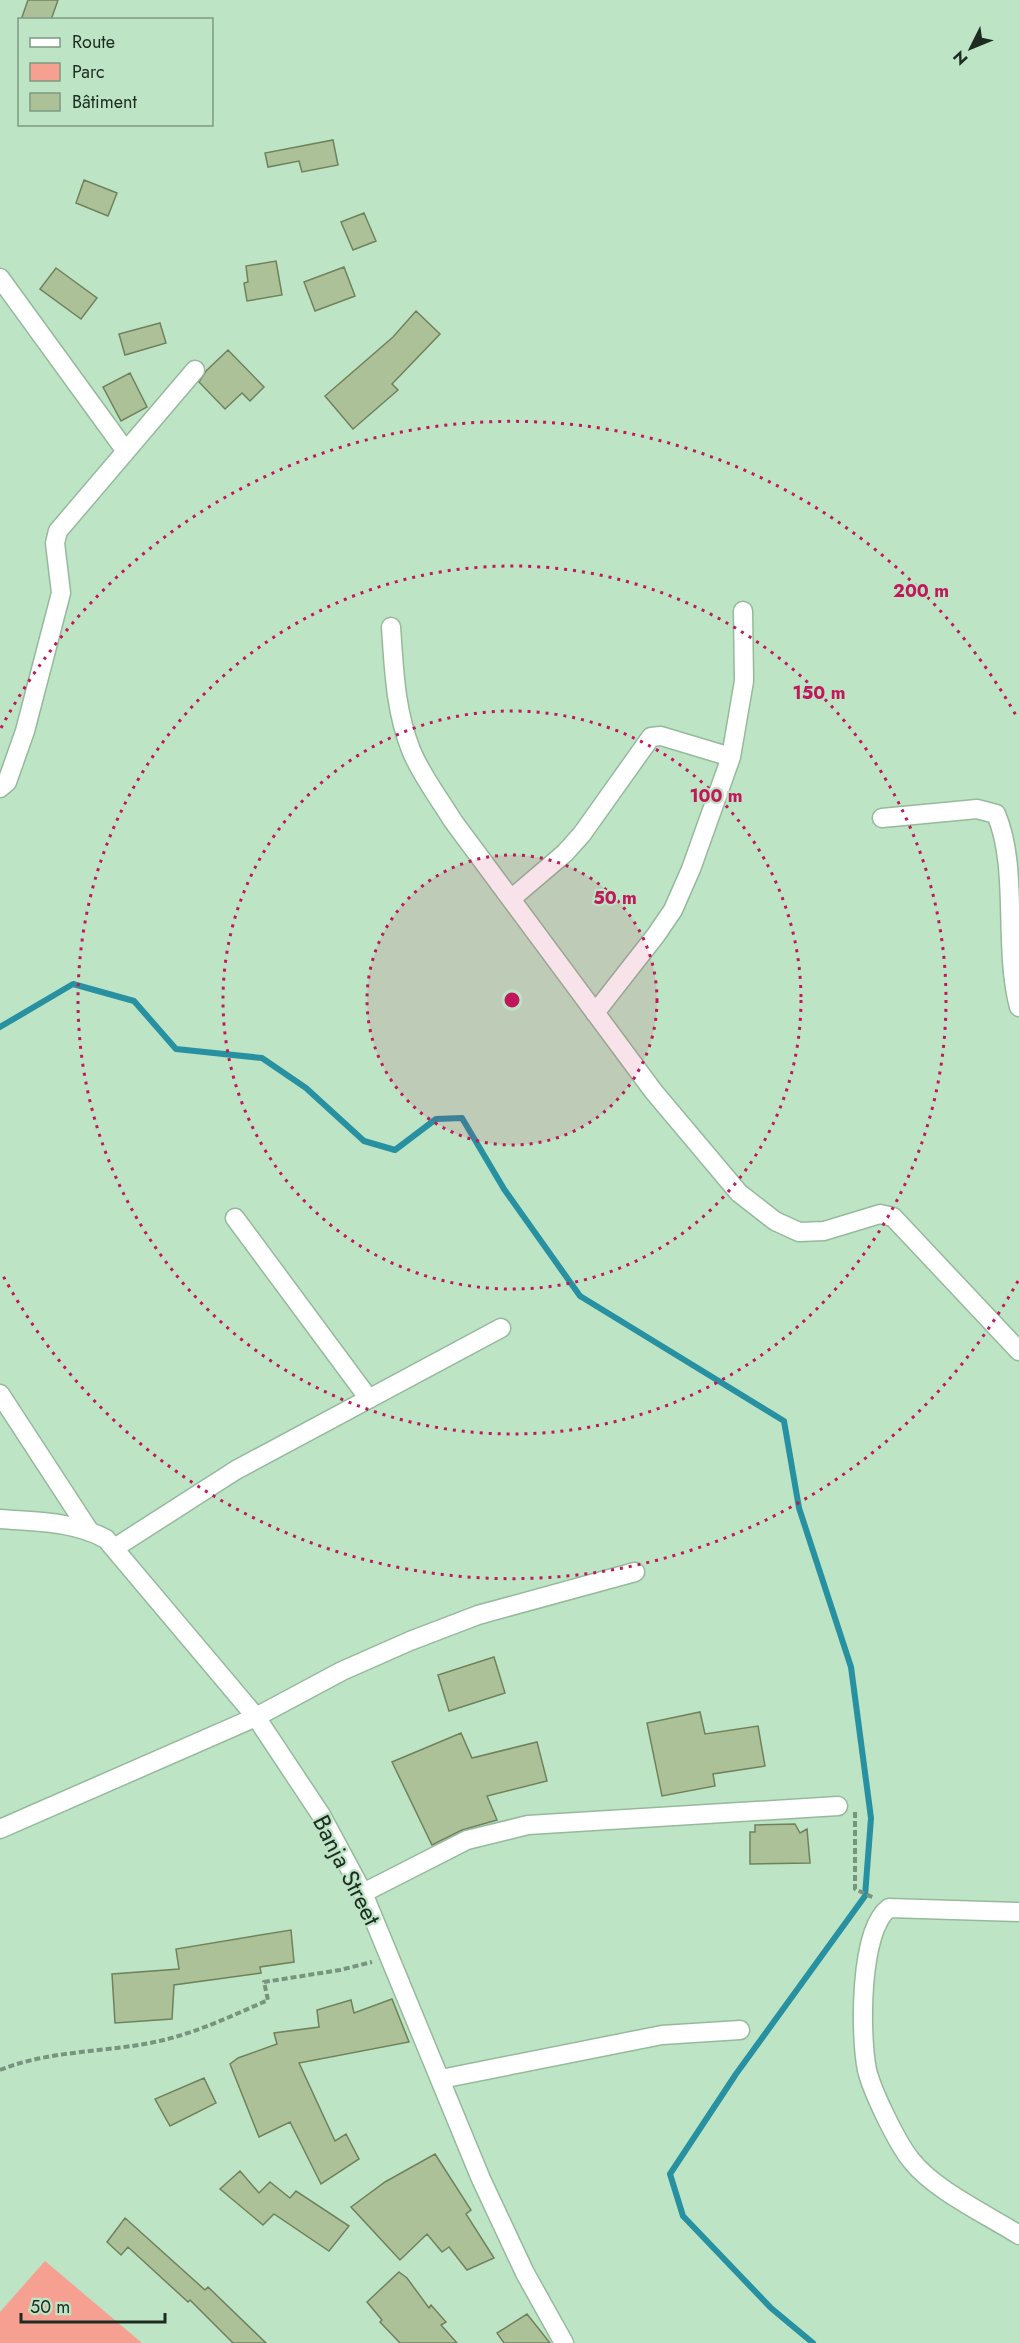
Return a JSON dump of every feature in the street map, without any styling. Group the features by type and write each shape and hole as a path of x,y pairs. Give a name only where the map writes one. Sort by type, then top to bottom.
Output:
{"street":[{"path":"0,278 126,450"},
{"path":"2,781 26,732 61,593 55,543 58,531 195,370"},
{"path":"595,1013 673,910 691,869 731,758 744,681 743,611"},
{"path":"391,627 397,702 411,750 453,821 654,1092 739,1193 775,1221 799,1232 824,1231 880,1214 893,1217 1019,1351"},
{"path":"511,899 566,853 651,737 661,736 731,758"},
{"path":"882,818 977,809 996,814 1005,830 1011,873 1014,987 1019,1007"},
{"path":"235,1218 369,1399"},
{"path":"116,1547 236,1470 501,1328"},
{"path":"0,1394 88,1529"},
{"name":"Banja Street","path":"0,1520 66,1524 88,1529 116,1547 256,1717 321,1815 363,1893 481,2179 525,2273 564,2343"},
{"path":"0,1829 256,1717 342,1671 439,1630 478,1615 635,1572"},
{"path":"363,1893 467,1840 528,1825 838,1806"},
{"path":"1019,1912 889,1908 877,1922 864,1978 867,2071 910,2159 922,2172 950,2192 1019,2235"},
{"path":"441,2079 662,2035 740,2030"}],"path":[{"path":"838,1806 855,1805 855,1888 877,1900"},
{"path":"0,2070 23,2061 164,2040 213,2024 268,2000 264,1982 340,1970 390,1958"}],"green space":[{"path":"45,2261 142,2343 0,2343 0,2312"}],"building":[{"path":"28,0 58,0 52,18 22,18"},
{"path":"333,140 338,165 302,172 299,161 268,167 265,153"},
{"path":"84,180 117,193 108,216 76,203"},
{"path":"364,213 376,241 353,250 341,222"},
{"path":"276,261 282,295 247,301 244,283 248,282 246,266"},
{"path":"344,267 355,296 315,311 304,282"},
{"path":"56,268 97,298 81,319 40,289"},
{"path":"416,311 440,334 392,384 398,390 353,429 325,396 393,337"},
{"path":"160,323 166,343 125,355 119,334"},
{"path":"228,350 264,387 250,401 242,393 225,409 199,382 206,371"},
{"path":"130,373 147,407 121,421 103,387"},
{"path":"494,1657 505,1693 449,1711 438,1675"},
{"path":"700,1712 705,1734 758,1726 765,1766 713,1774 715,1786 662,1796 647,1723"},
{"path":"461,1733 472,1758 537,1742 547,1781 487,1796 497,1820 462,1830 432,1845 392,1762"},
{"path":"795,1824 800,1833 807,1829 810,1863 750,1864 750,1832 755,1832 755,1825"},
{"path":"291,1930 294,1962 260,1967 261,1973 174,1985 172,2019 115,2023 112,1974 179,1969 176,1949"},
{"path":"392,1999 409,2042 299,2063 335,2141 346,2134 359,2159 321,2184 290,2122 259,2137 230,2064 238,2058 277,2044 274,2033 319,2027 317,2010 351,2000 354,2013"},
{"path":"204,2078 216,2103 170,2126 155,2099"},
{"path":"435,2154 471,2210 466,2214 494,2258 467,2270 449,2247 442,2252 427,2234 400,2260 351,2207 385,2182"},
{"path":"240,2171 259,2193 270,2182 290,2198 296,2191 349,2226 329,2251 274,2214 263,2225 220,2189"},
{"path":"125,2218 205,2290 208,2287 266,2343 233,2343 190,2300 188,2302 128,2247 121,2255 107,2242"},
{"path":"399,2272 407,2278 429,2308 431,2305 446,2322 441,2325 457,2343 400,2343 380,2322 382,2320 367,2302"},
{"path":"527,2314 550,2343 504,2343 497,2333"}],"waterway":[{"path":"0,1027 73,984 134,1001 176,1049 262,1058 306,1088 364,1141 395,1150 436,1119 462,1118 504,1189 580,1296 784,1421 799,1508 851,1667 871,1818 865,1896 736,2074 670,2174 683,2216 771,2308 813,2343"}]}
